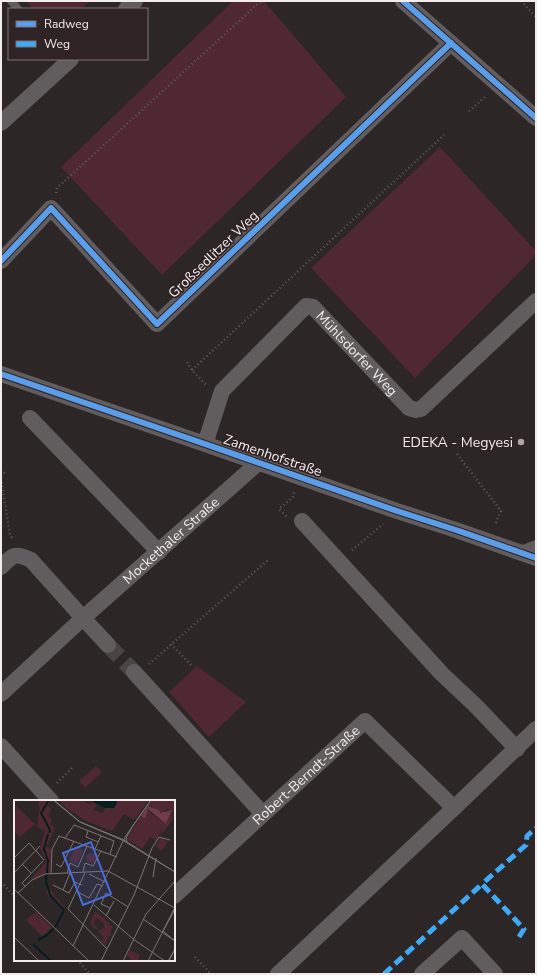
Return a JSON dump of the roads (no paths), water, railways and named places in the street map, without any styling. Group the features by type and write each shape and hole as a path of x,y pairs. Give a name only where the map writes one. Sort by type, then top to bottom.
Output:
{"street":[{"path":"127,8 135,1"},
{"path":"403,1 536,118"},
{"name":"Großsedlitzer Weg","path":"1,261 50,208 157,324 450,43"},
{"path":"1,123 67,60"},
{"name":"Mühlsdorfer Weg","path":"205,444 222,391 306,306 313,307 409,408 416,410 421,409 536,301"},
{"name":"Zamenhofstraße","path":"1,374 397,512 536,558"},
{"path":"30,418 159,552"},
{"name":"Mockethaler Straße","path":"1,694 83,618 258,463"},
{"path":"302,521 442,674 475,705 517,749"},
{"path":"1,567 12,556 21,555 31,560 108,645"},
{"path":"135,674 263,814"},
{"name":"Robert-Berndt-Straße","path":"175,895 365,721 454,808"},
{"path":"278,974 517,749 536,729"},
{"path":"1,746 50,800"},
{"path":"422,974 462,938 494,974"}],"lane":[{"path":"518,552 536,544"}],"tunnel":[{"path":"108,645 134,672"}],"place":[{"name":"EDEKA - Megyesi","path":"521,442"}]}
